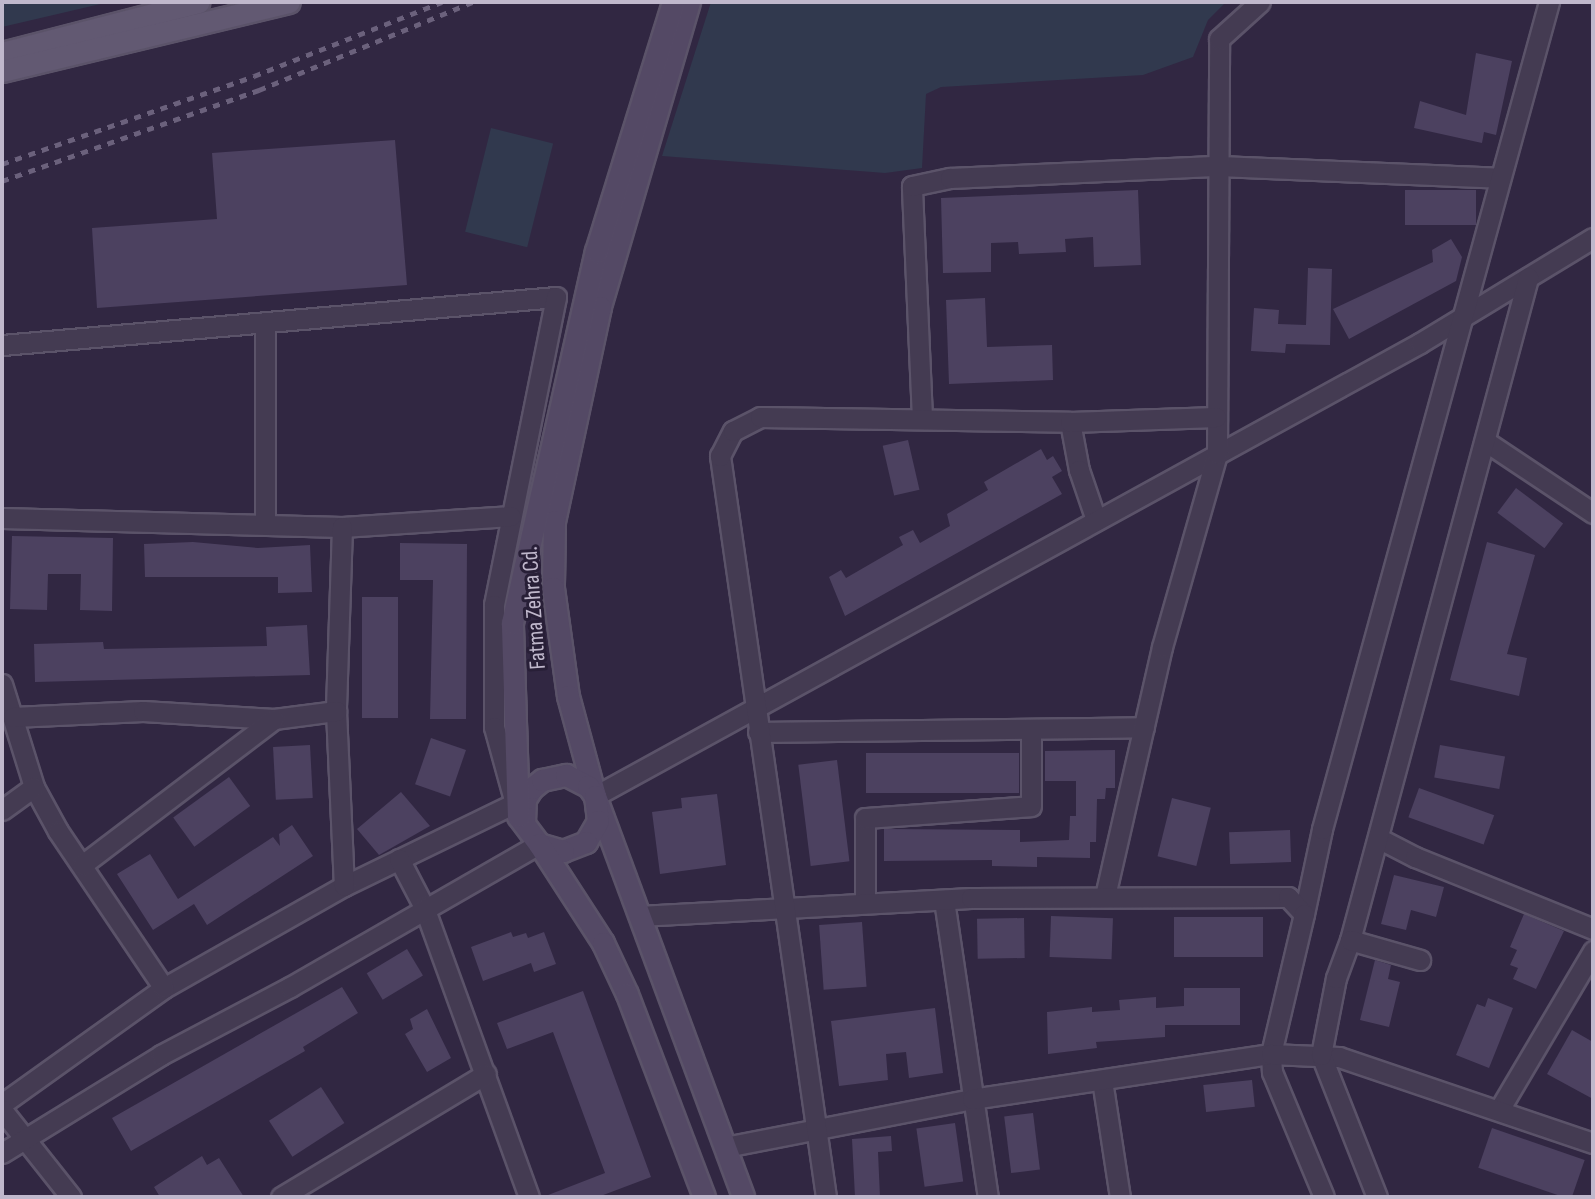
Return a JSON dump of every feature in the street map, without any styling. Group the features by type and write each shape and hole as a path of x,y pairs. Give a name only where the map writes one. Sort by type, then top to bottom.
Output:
{"main road":[{"path":"2,53 199,2"},
{"path":"2,71 289,2"},
{"name":"Fatma Zehra Cd.","path":"673,2 596,251 554,521 553,587 568,696 595,796 743,1197"},
{"name":"Fatma Zehra Cd.","path":"524,823 515,803 512,623 571,400 689,2"},
{"path":"539,845 563,851 586,842 598,821 595,796 578,779 554,775 542,780 525,799 524,823 603,943 622,984 701,1196"}],"street":[{"path":"1105,896 1144,727 1217,454 1219,39 1261,2"},
{"path":"1324,1197 1289,1119 1272,1072 1271,1054 1322,830 1549,2"},
{"path":"922,418 912,186 950,178 1219,166 1500,178"},
{"path":"595,796 1463,319 1593,239"},
{"path":"1377,1197 1321,1055 1336,978 1350,940 1378,838 1528,278"},
{"path":"2,345 556,297 494,605 494,727 515,803 344,886 164,988 2,1107 23,1139 71,1197"},
{"path":"265,322 265,523"},
{"path":"826,1197 782,907 720,456 733,431 760,416 1070,422 1216,417"},
{"path":"1070,422 1079,470 1096,520"},
{"path":"1485,441 1593,513"},
{"path":"2,518 342,527 511,516"},
{"path":"342,527 336,711 344,886"},
{"path":"2,684 13,717 21,756 34,787 164,988"},
{"path":"13,717 143,711 274,719 336,711"},
{"path":"82,865 274,719"},
{"path":"758,733 1144,727"},
{"path":"865,903 865,818 1031,806 1031,729"},
{"path":"2,810 34,787"},
{"path":"1378,838 1415,857 1593,929"},
{"path":"2,1153 161,1055 290,987 424,906 539,845"},
{"path":"399,859 424,906 529,1197"},
{"path":"639,916 865,903 1105,896 1288,897 1304,914"},
{"path":"944,900 988,1197"},
{"path":"1350,940 1420,960"},
{"path":"1499,1110 1593,951"},
{"path":"725,1147 972,1099 1271,1054 1321,1055 1370,1066 1593,1143"},
{"path":"281,1197 486,1074"},
{"path":"1102,1080 1120,1197"}],"shaded area":[{"path":"2,2 109,2 2,27"},
{"path":"711,2 1226,2 1208,20 1193,57 1143,75 941,87 926,94 922,168 885,173 662,156"},
{"path":"491,128 553,143 527,247 465,232"}],"building":[{"path":"1476,53 1512,61 1496,135 1484,132 1482,143 1414,128 1420,101 1466,115"},
{"path":"395,140 407,285 97,308 92,228 217,219 212,153"},
{"path":"1138,190 1141,265 1094,267 1093,237 1065,239 1066,252 1019,254 1018,242 991,243 991,272 943,273 941,198"},
{"path":"1405,190 1476,190 1476,225 1405,225"},
{"path":"1451,239 1462,257 1456,281 1349,339 1333,309 1433,262 1432,250"},
{"path":"1308,268 1332,269 1330,345 1286,344 1285,353 1251,351 1254,308 1279,310 1278,324 1306,325"},
{"path":"985,298 987,347 1052,345 1053,380 949,384 946,300"},
{"path":"908,440 919,490 894,496 883,446"},
{"path":"1041,449 1047,460 1053,456 1062,471 1052,477 1062,494 845,616 829,577 841,570 846,578 903,545 899,537 913,530 920,543 950,526 947,514 988,490 984,482"},
{"path":"1516,488 1563,524 1544,548 1497,513"},
{"path":"12,536 113,538 112,611 80,610 81,574 48,574 47,610 10,609"},
{"path":"193,542 258,548 310,545 312,592 278,593 278,577 145,577 144,544"},
{"path":"1487,542 1535,555 1507,654 1527,658 1519,696 1450,680"},
{"path":"400,543 467,544 466,719 430,719 433,580 400,580"},
{"path":"362,597 398,597 398,718 362,718"},
{"path":"307,625 310,675 35,682 34,644 103,642 104,649 267,646 266,627"},
{"path":"431,738 466,750 450,796 415,784"},
{"path":"310,745 313,798 276,800 273,747"},
{"path":"1440,745 1505,756 1499,789 1434,777"},
{"path":"1115,750 1115,788 1106,788 1105,799 1097,799 1096,842 1090,842 1090,858 1037,857 1037,867 992,866 992,860 884,861 884,829 1020,830 1020,842 1069,840 1070,816 1076,816 1076,781 1045,781 1045,751"},
{"path":"866,753 1019,753 1019,793 866,793"},
{"path":"837,760 849,861 811,866 798,765"},
{"path":"229,777 250,806 194,847 173,818"},
{"path":"1419,788 1494,815 1484,844 1408,817"},
{"path":"401,792 430,826 379,855 357,829"},
{"path":"717,794 726,865 660,874 652,812 682,808 681,798"},
{"path":"1172,798 1211,808 1196,866 1157,856"},
{"path":"292,825 313,856 207,925 194,904 153,930 117,874 150,854 178,899 273,837 280,846 279,834"},
{"path":"1290,830 1291,862 1230,864 1229,832"},
{"path":"1394,875 1444,887 1436,917 1411,910 1406,930 1381,924"},
{"path":"1524,914 1564,931 1536,989 1513,979 1518,968 1510,965 1517,950 1510,947"},
{"path":"1051,916 1113,918 1112,959 1050,957"},
{"path":"1174,917 1263,917 1263,957 1174,957"},
{"path":"1024,918 1025,958 978,959 977,919"},
{"path":"862,922 867,987 824,990 819,925"},
{"path":"511,932 513,937 526,933 528,938 544,932 556,964 534,972 531,963 483,981 471,947"},
{"path":"407,949 423,976 383,1000 367,973"},
{"path":"1375,960 1391,965 1388,979 1400,982 1389,1027 1360,1020"},
{"path":"342,987 358,1013 303,1047 305,1051 131,1151 112,1118"},
{"path":"1184,988 1240,988 1240,1025 1165,1025 1165,1037 1096,1042 1097,1048 1048,1054 1047,1012 1092,1007 1092,1012 1120,1010 1119,1000 1156,997 1156,1008 1184,1006"},
{"path":"583,991 651,1177 598,1197 543,1197 605,1173 553,1032 507,1049 497,1023"},
{"path":"1488,998 1513,1008 1489,1068 1456,1055 1477,1004 1485,1007"},
{"path":"935,1008 943,1073 909,1078 906,1052 886,1054 888,1080 839,1086 831,1021"},
{"path":"427,1009 451,1058 427,1072 405,1034 413,1029 410,1019"},
{"path":"1572,1030 1593,1042 1593,1099 1547,1074"},
{"path":"1252,1080 1255,1107 1206,1112 1203,1085"},
{"path":"321,1087 344,1123 292,1157 269,1121"},
{"path":"1033,1113 1040,1170 1011,1173 1004,1117"},
{"path":"955,1123 963,1181 925,1187 916,1128"},
{"path":"1492,1128 1585,1160 1572,1197 1563,1197 1478,1168"},
{"path":"891,1136 892,1151 878,1152 880,1197 855,1197 852,1139"},
{"path":"202,1156 207,1165 219,1158 244,1197 160,1197 154,1187"}],"railway":[{"path":"2,164 254,76 442,2"},
{"path":"2,181 259,90 473,2"}]}
